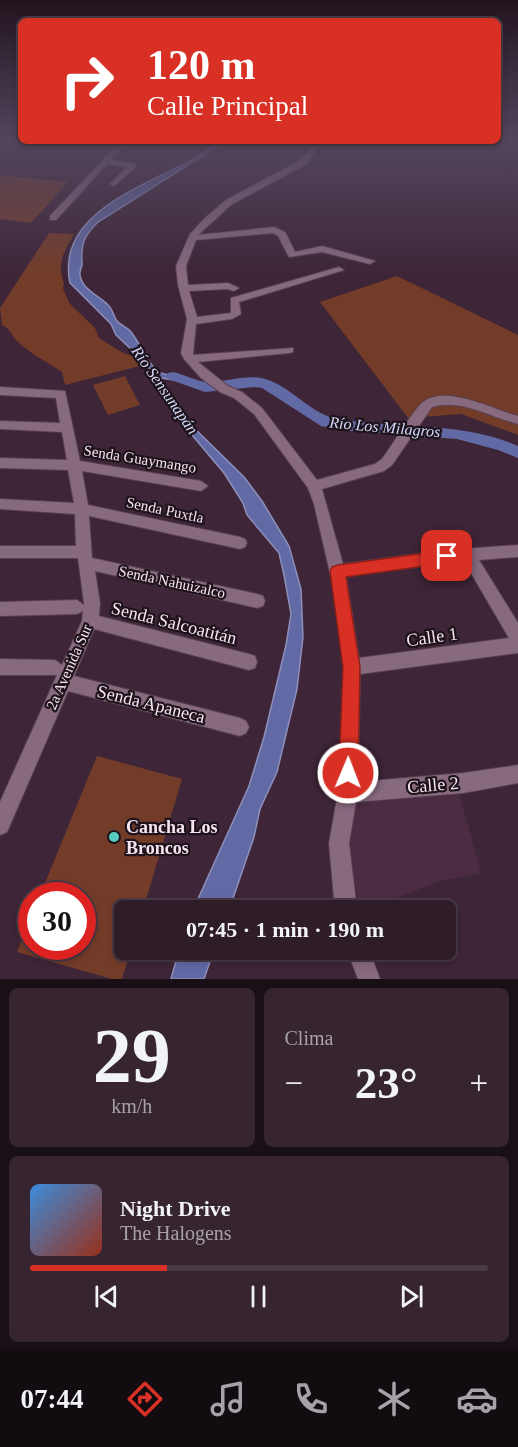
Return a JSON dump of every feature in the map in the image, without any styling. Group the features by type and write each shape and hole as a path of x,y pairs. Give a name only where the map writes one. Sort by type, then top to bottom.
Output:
{"street":[{"path":"53,218 84,186"},
{"path":"260,186 229,202 194,234 181,266 192,321 186,354 205,375 224,389 238,395 258,411 314,486 321,504 338,571 352,667 348,793 339,843 345,900"},
{"path":"193,238 274,230 282,234 292,255 321,249 370,261"},
{"path":"192,321 232,316 236,314 234,300 339,270"},
{"path":"184,288 228,286 234,288"},
{"path":"189,359 289,350"},
{"name":"2a Avenida Sur","path":"0,391 61,394 82,509 85,558 92,603 78,610 0,825"},
{"path":"314,486 379,468 387,462 412,423 428,404 446,398 518,420"},
{"path":"0,425 66,428"},
{"name":"Senda Guaymango","path":"0,463 73,465 201,486"},
{"name":"Senda Puxtla","path":"0,504 82,509 240,543"},
{"path":"338,571 518,550"},
{"name":"Senda Nahuizalco","path":"0,552 85,558 257,601"},
{"path":"468,555 518,638"},
{"name":"Senda Salcoatitán","path":"0,609 78,610 249,662"},
{"name":"Calle 1","path":"352,667 518,645"},
{"name":"Senda Apaneca","path":"0,667 57,671 240,727"},
{"name":"Calle 2","path":"348,793 463,783 518,774"},
{"path":"362,960 369,979"}],"shaded area":[{"path":"0,186 65,186 31,223 0,219"},
{"path":"49,233 74,234 61,264 63,289 70,304 95,328 99,338 123,353 133,356 140,366 65,385 62,372 23,346 2,325 0,308"},
{"path":"397,276 518,335 518,435 461,414 408,418 320,302"},
{"path":"125,376 140,405 108,415 93,385"},
{"name":"Cancha Los Broncos","path":"97,756 182,779 146,900 114,900 114,960 128,960 122,979 112,979 45,960 96,960 96,882 45,882"},
{"path":"458,788 481,873 440,881 391,900 358,900 349,843 355,799"}],"water":[{"name":"Río Sensunapán","path":"141,186 155,186 98,222 89,231 82,250 81,280 110,307 117,321 131,332 156,370 163,374 183,377 194,383 161,378 169,396 187,421 244,477 262,501 289,546 301,589 303,637 297,689 277,772 260,809 254,837 232,900 198,900 249,786 264,737 291,614 279,553 247,515 243,503 224,473 171,410 146,363 116,335 111,324 70,283 69,257 78,235 93,217 114,201"},
{"path":"176,960 211,960 204,979 171,979"}],"waterway":[{"name":"Río Los Milagros","path":"173,376 205,387 254,382 266,384 297,402 321,421 350,426 457,434 502,445 518,452"}],"place":[{"name":"Cancha Los Broncos","path":"114,837"}],"route":[{"path":"348,773 352,667 338,571 447,556"}]}
